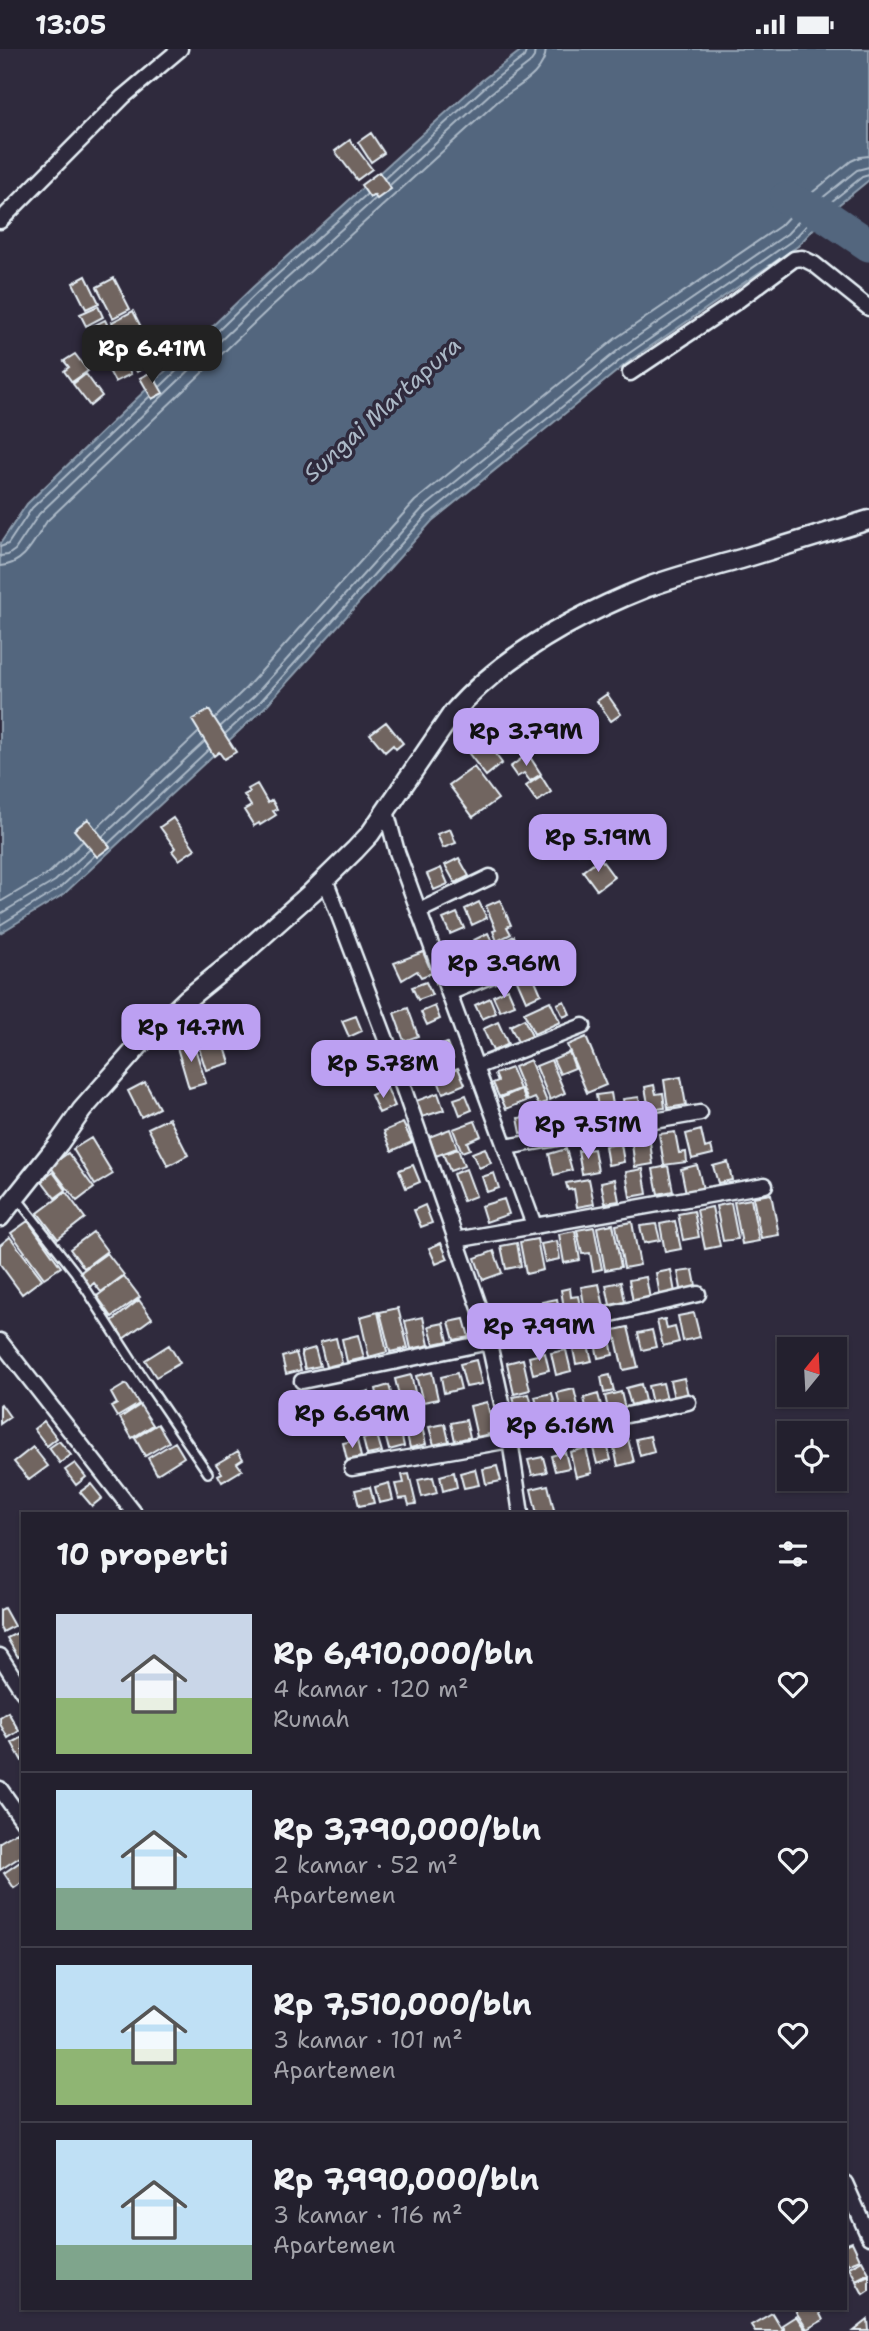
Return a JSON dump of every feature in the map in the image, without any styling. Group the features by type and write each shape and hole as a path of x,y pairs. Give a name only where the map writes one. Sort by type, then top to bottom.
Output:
{"street":[{"path":"0,221 123,97 180,49"},
{"path":"630,373 736,303 794,259 802,258 814,264 869,308"},
{"path":"0,1216 82,1110 142,1042 187,999 239,957 325,879 370,834 433,740 464,700 533,645 588,614 649,587 869,520"},
{"path":"386,811 397,852 534,1225"},
{"path":"419,911 490,877"},
{"path":"325,879 393,1058 484,1320 510,1440 521,1512"},
{"path":"449,993 528,960"},
{"path":"476,1067 583,1026"},
{"path":"506,1147 700,1113"},
{"path":"456,1240 765,1185"},
{"path":"302,1381 698,1294"},
{"path":"0,1341 133,1512"},
{"path":"352,1468 510,1440 688,1402"},
{"path":"0,1656 21,1689"},
{"path":"0,1789 21,1818"},
{"path":"847,2187 866,2220 869,2237"}],"lane":[{"path":"15,1196 75,1272 208,1473"}],"water":[{"name":"Sungai Martapura","path":"523,49 869,49 869,180 826,215 798,246 632,359 432,521 265,707 64,894 0,933 0,544 27,504 253,287 481,81"}],"building":[{"path":"371,133 384,153 371,162 358,142"},
{"path":"350,140 372,169 357,180 335,151"},
{"path":"379,172 391,189 377,199 374,195 370,198 361,185"},
{"path":"86,276 99,303 86,309 73,283"},
{"path":"114,278 130,309 113,318 97,287"},
{"path":"98,306 103,317 86,326 80,314"},
{"path":"133,311 142,329 134,333 140,344 126,351 112,322"},
{"path":"105,320 120,351 104,359 89,328"},
{"path":"147,343 157,361 137,372 127,354"},
{"path":"75,354 88,371 72,382 64,371 69,367 64,361"},
{"path":"121,356 131,374 115,382 105,363"},
{"path":"151,372 163,393 152,399 140,378"},
{"path":"86,374 102,396 90,406 73,384"},
{"path":"607,694 621,714 611,721 597,701"},
{"path":"209,710 236,752 224,759 219,752 214,756 192,720"},
{"path":"386,722 403,743 396,749 393,745 385,752 370,734"},
{"path":"479,733 502,763 486,776 463,746"},
{"path":"528,754 541,774 530,781 524,773 517,777 510,767"},
{"path":"474,767 498,799 473,817 449,785"},
{"path":"541,776 551,792 537,802 526,786"},
{"path":"257,784 268,803 272,800 277,809 273,811 276,815 254,826 244,810 251,806 244,795"},
{"path":"173,818 195,849 179,860 172,851 175,848 160,827"},
{"path":"88,819 110,847 97,857 74,830"},
{"path":"576,826 590,845 579,853 565,834"},
{"path":"450,829 456,843 443,848 437,834"},
{"path":"459,858 469,876 455,883 445,865"},
{"path":"600,858 614,877 597,890 583,871"},
{"path":"441,868 448,884 434,890 427,874"},
{"path":"500,900 511,925 507,927 511,934 497,941 493,931 496,930 486,906"},
{"path":"479,902 487,918 472,925 465,909"},
{"path":"457,913 464,928 450,934 443,919"},
{"path":"488,933 501,960 486,966 474,940"},
{"path":"514,936 521,952 505,959 498,944"},
{"path":"467,943 479,969 460,977 448,952"},
{"path":"423,952 432,973 421,977 417,971 402,980 394,963"},
{"path":"531,971 541,994 526,1001 516,978"},
{"path":"426,982 432,995 418,1000 412,987"},
{"path":"508,989 515,1005 500,1011 493,996"},
{"path":"490,998 496,1013 482,1019 475,1005"},
{"path":"550,1001 560,1022 534,1034 524,1013"},
{"path":"564,1001 570,1014 563,1017 557,1004"},
{"path":"435,1006 440,1019 427,1025 421,1012"},
{"path":"408,1008 418,1036 404,1041 394,1013"},
{"path":"356,1016 362,1031 349,1037 342,1021"},
{"path":"524,1019 532,1036 518,1042 510,1026"},
{"path":"498,1022 508,1044 493,1051 483,1029"},
{"path":"179,1023 183,1036 172,1039 169,1026"},
{"path":"212,1034 212,1037 221,1034 230,1063 206,1070 196,1039"},
{"path":"586,1037 606,1085 587,1093 567,1045"},
{"path":"192,1039 206,1083 189,1088 176,1044"},
{"path":"447,1043 453,1058 441,1063 435,1048"},
{"path":"373,1051 380,1067 363,1074 356,1058"},
{"path":"569,1052 575,1068 560,1074 553,1059"},
{"path":"424,1055 430,1073 418,1077 411,1059"},
{"path":"530,1060 547,1102 539,1105 535,1098 528,1101 514,1067"},
{"path":"551,1060 565,1093 550,1100 536,1066"},
{"path":"458,1068 465,1084 443,1093 436,1076"},
{"path":"511,1068 520,1089 499,1097 493,1083 498,1081 495,1074"},
{"path":"681,1077 686,1105 668,1108 664,1080"},
{"path":"145,1082 159,1108 141,1117 128,1091"},
{"path":"654,1085 656,1094 663,1093 665,1108 649,1110 645,1087"},
{"path":"387,1088 395,1106 379,1113 371,1095"},
{"path":"521,1089 526,1101 506,1109 501,1098"},
{"path":"438,1093 444,1110 422,1117 416,1101"},
{"path":"611,1093 615,1116 600,1119 596,1095"},
{"path":"466,1095 472,1110 460,1115 454,1099"},
{"path":"639,1097 641,1113 625,1115 623,1099"},
{"path":"586,1106 588,1121 573,1123 571,1109"},
{"path":"558,1112 561,1127 546,1129 544,1115"},
{"path":"533,1116 535,1130 521,1133 518,1118"},
{"path":"169,1118 188,1155 168,1166 148,1128"},
{"path":"475,1121 481,1136 467,1142 470,1149 462,1152 453,1129"},
{"path":"403,1123 412,1142 392,1151 384,1131"},
{"path":"450,1129 457,1148 436,1156 429,1137"},
{"path":"701,1130 705,1148 711,1146 713,1154 692,1159 686,1134"},
{"path":"675,1132 679,1153 686,1152 687,1162 664,1165 659,1134"},
{"path":"91,1138 113,1174 95,1185 73,1149"},
{"path":"650,1142 653,1164 635,1167 632,1144"},
{"path":"621,1144 624,1162 608,1165 605,1146"},
{"path":"485,1148 491,1163 479,1168 472,1153"},
{"path":"458,1149 464,1166 450,1171 443,1154"},
{"path":"566,1149 572,1170 554,1175 549,1154"},
{"path":"594,1149 598,1171 582,1174 578,1151"},
{"path":"68,1153 94,1188 77,1201 50,1166"},
{"path":"728,1162 732,1180 718,1183 713,1166"},
{"path":"413,1165 420,1182 406,1188 399,1170"},
{"path":"697,1165 703,1189 686,1193 681,1169"},
{"path":"668,1166 673,1191 658,1194 653,1169"},
{"path":"466,1169 476,1196 463,1201 453,1174"},
{"path":"643,1169 647,1194 630,1197 626,1172"},
{"path":"53,1172 66,1190 55,1198 42,1181"},
{"path":"494,1173 499,1188 487,1192 482,1177"},
{"path":"589,1179 594,1204 577,1207 574,1189 568,1190 566,1183"},
{"path":"615,1179 619,1201 605,1203 601,1182"},
{"path":"66,1192 85,1218 58,1239 38,1213"},
{"path":"771,1194 779,1235 761,1238 753,1197"},
{"path":"504,1199 509,1214 486,1222 481,1206"},
{"path":"751,1199 759,1241 742,1244 734,1202"},
{"path":"731,1203 738,1239 723,1241 716,1206"},
{"path":"425,1205 432,1223 421,1227 414,1210"},
{"path":"712,1207 720,1246 705,1249 697,1210"},
{"path":"694,1211 699,1237 683,1240 678,1214"},
{"path":"28,1221 61,1267 44,1278 11,1233"},
{"path":"675,1221 681,1249 665,1252 660,1224"},
{"path":"632,1222 640,1265 624,1268 616,1225"},
{"path":"613,1224 621,1267 605,1270 597,1227"},
{"path":"656,1224 660,1240 644,1243 640,1226"},
{"path":"594,1227 602,1269 593,1271 590,1253 582,1254 577,1230"},
{"path":"575,1231 580,1260 564,1263 559,1234"},
{"path":"93,1232 107,1251 84,1268 70,1249"},
{"path":"10,1237 42,1279 22,1294 0,1264 0,1245"},
{"path":"537,1239 543,1270 526,1274 520,1242"},
{"path":"557,1241 560,1259 545,1262 541,1244"},
{"path":"441,1243 448,1259 436,1264 429,1248"},
{"path":"517,1243 521,1266 506,1269 501,1246"},
{"path":"494,1251 502,1273 483,1280 475,1258"},
{"path":"107,1253 124,1275 101,1292 94,1283 88,1288 78,1274"},
{"path":"671,1270 675,1293 660,1296 656,1273"},
{"path":"693,1270 697,1291 682,1294 678,1272"},
{"path":"124,1276 140,1297 112,1317 97,1296"},
{"path":"646,1277 650,1299 633,1302 629,1280"},
{"path":"621,1282 625,1302 610,1305 606,1285"},
{"path":"599,1284 604,1307 585,1310 581,1287"},
{"path":"570,1288 571,1297 578,1296 581,1311 565,1314 561,1290"},
{"path":"557,1299 560,1317 545,1319 542,1302"},
{"path":"139,1300 152,1318 123,1339 111,1322"},
{"path":"535,1304 538,1323 523,1325 519,1307"},
{"path":"398,1308 408,1348 390,1352 380,1312"},
{"path":"514,1309 517,1327 502,1330 499,1312"},
{"path":"378,1312 387,1352 369,1357 360,1317"},
{"path":"694,1313 700,1337 683,1341 678,1316"},
{"path":"423,1317 429,1345 411,1349 405,1321"},
{"path":"464,1319 469,1337 454,1340 449,1322"},
{"path":"665,1319 667,1329 675,1327 679,1342 663,1346 657,1321"},
{"path":"444,1323 448,1341 434,1344 429,1326"},
{"path":"628,1327 638,1367 623,1370 614,1330"},
{"path":"652,1330 656,1347 642,1350 638,1333"},
{"path":"358,1335 364,1358 347,1362 342,1339"},
{"path":"336,1338 342,1363 326,1367 320,1342"},
{"path":"610,1339 613,1355 598,1358 595,1343"},
{"path":"169,1345 180,1363 156,1377 145,1360"},
{"path":"588,1345 592,1361 576,1364 573,1349"},
{"path":"315,1348 320,1366 305,1369 301,1352"},
{"path":"566,1350 571,1371 556,1375 551,1353"},
{"path":"296,1353 301,1370 286,1374 282,1357"},
{"path":"545,1353 549,1370 533,1374 529,1357"},
{"path":"523,1359 530,1390 514,1394 507,1363"},
{"path":"476,1360 482,1384 466,1387 460,1364"},
{"path":"432,1372 438,1399 423,1402 416,1376"},
{"path":"457,1373 461,1389 444,1393 441,1377"},
{"path":"411,1375 419,1409 403,1413 395,1379"},
{"path":"610,1375 614,1391 604,1393 601,1377"},
{"path":"684,1378 688,1395 674,1398 670,1381"},
{"path":"663,1383 667,1399 652,1403 648,1386"},
{"path":"126,1384 139,1404 117,1417 111,1407 117,1404 111,1393"},
{"path":"641,1384 645,1401 631,1405 626,1388"},
{"path":"389,1385 394,1405 380,1408 376,1389"},
{"path":"574,1389 581,1418 564,1422 557,1393"},
{"path":"369,1391 375,1417 360,1421 354,1395"},
{"path":"621,1392 625,1409 609,1413 605,1396"},
{"path":"552,1393 560,1423 542,1427 535,1397"},
{"path":"529,1394 537,1424 521,1427 513,1397"},
{"path":"598,1394 603,1413 588,1416 584,1398"},
{"path":"348,1395 351,1411 336,1415 333,1399"},
{"path":"325,1399 329,1415 315,1418 311,1403"},
{"path":"487,1402 494,1433 477,1437 470,1406"},
{"path":"0,1405 10,1417 0,1424"},
{"path":"140,1405 153,1425 132,1438 120,1418"},
{"path":"466,1420 470,1437 455,1441 451,1423"},
{"path":"44,1421 57,1438 47,1446 34,1429"},
{"path":"158,1424 169,1442 145,1456 135,1438"},
{"path":"399,1424 404,1446 389,1450 383,1427"},
{"path":"445,1424 449,1441 434,1445 429,1427"},
{"path":"422,1427 426,1444 410,1448 406,1430"},
{"path":"377,1435 382,1452 367,1455 363,1439"},
{"path":"650,1436 654,1452 640,1456 636,1439"},
{"path":"628,1439 634,1462 618,1466 613,1443"},
{"path":"357,1440 361,1457 347,1460 343,1443"},
{"path":"59,1441 71,1455 60,1463 49,1448"},
{"path":"175,1442 184,1457 157,1474 148,1458"},
{"path":"607,1444 611,1460 597,1464 593,1448"},
{"path":"33,1447 48,1466 29,1480 14,1462"},
{"path":"586,1448 592,1473 576,1477 570,1452"},
{"path":"238,1451 243,1459 237,1463 242,1470 222,1482 218,1475 222,1473 216,1464"},
{"path":"565,1452 569,1468 555,1471 551,1456"},
{"path":"543,1457 547,1472 532,1475 528,1460"},
{"path":"75,1463 86,1477 76,1485 65,1470"},
{"path":"497,1466 501,1481 486,1484 483,1469"},
{"path":"475,1469 479,1485 464,1488 460,1473"},
{"path":"454,1472 457,1487 443,1491 440,1476"},
{"path":"409,1474 416,1504 409,1505 407,1498 399,1499 395,1484 404,1483 402,1475"},
{"path":"433,1477 437,1493 422,1497 418,1480"},
{"path":"389,1483 393,1500 379,1503 375,1487"},
{"path":"91,1484 102,1498 92,1506 80,1492"},
{"path":"548,1485 555,1512 537,1512 531,1489"},
{"path":"370,1487 374,1503 359,1506 355,1490"},
{"path":"4,1608 14,1626 3,1632 0,1627 0,1610"},
{"path":"19,1632 21,1655 18,1657 7,1638"},
{"path":"8,1712 19,1731 8,1738 0,1724 0,1717"},
{"path":"21,1738 21,1759 12,1743"},
{"path":"17,1832 21,1838 21,1856 0,1870 0,1842"},
{"path":"21,1861 21,1883 14,1888 4,1873"},
{"path":"852,2242 860,2259 848,2264 847,2262 847,2244"},
{"path":"862,2260 869,2273 856,2280 849,2267"},
{"path":"869,2275 869,2290 863,2294 856,2281"},
{"path":"818,2310 823,2320 807,2329 796,2312"},
{"path":"772,2313 783,2331 755,2331 751,2325"},
{"path":"796,2316 806,2331 785,2331 782,2325"},
{"path":"868,2320 869,2331 854,2331"}],"waterway":[{"path":"786,198 826,216 869,245"}]}
